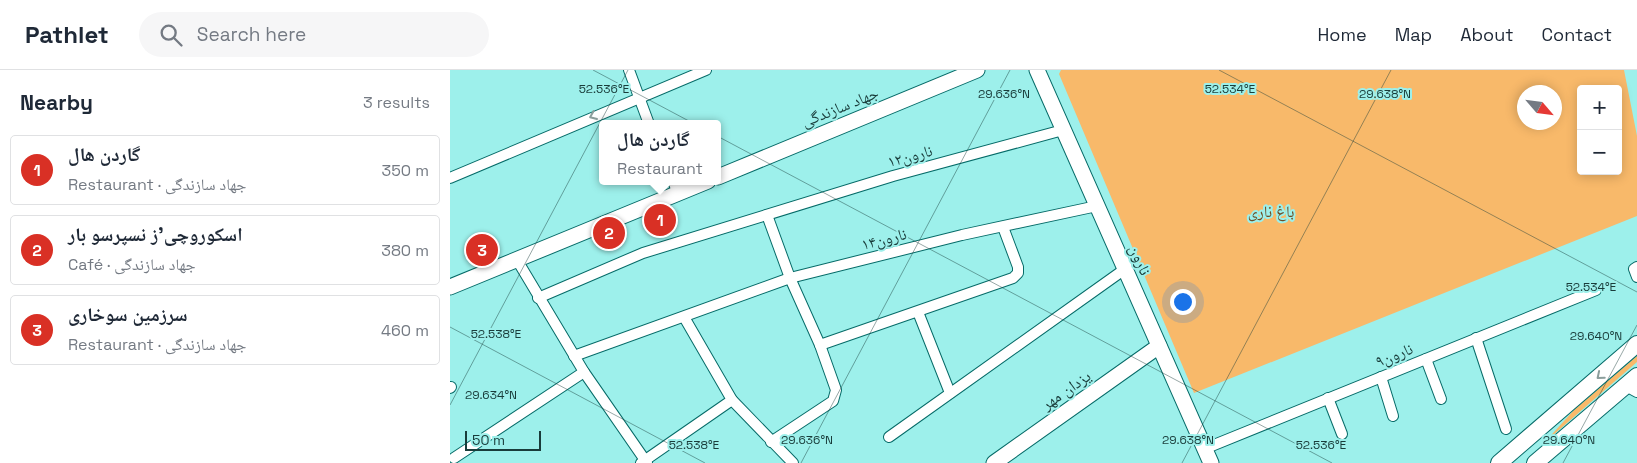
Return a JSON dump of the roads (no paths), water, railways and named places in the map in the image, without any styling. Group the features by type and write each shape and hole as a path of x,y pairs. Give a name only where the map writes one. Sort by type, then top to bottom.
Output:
{"main road":[{"path":"1499,463 1637,344"},
{"path":"1520,443 1537,462 1633,384"}],"street":[{"path":"629,70 647,120"},
{"path":"450,178 638,97 706,70"},
{"name":"جهاد سازندگی","path":"721,176 977,70"},
{"name":"نارون","path":"1037,70 1211,463"},
{"name":"نارون۱۲","path":"538,298 643,253 893,176 1063,130"},
{"path":"450,287 517,260 675,188 689,185"},
{"name":"نارون۱۴","path":"574,356 790,278 1004,226 1097,206"},
{"path":"767,215 790,278 820,345 836,395 833,401 771,442"},
{"path":"820,345 1013,278 1018,273 1018,267 1004,226"},
{"path":"517,260 584,372 644,462 732,400"},
{"path":"1637,267 1634,269 1637,277"},
{"path":"889,437 1125,269"},
{"name":"نارون۹","path":"1204,448 1596,290"},
{"path":"918,312 950,393"},
{"path":"684,317 732,400 793,463"},
{"path":"1476,338 1506,429"},
{"name":"یزدان مهر","path":"994,463 1159,346"},
{"path":"1426,359 1441,399"},
{"path":"454,457 584,372"},
{"path":"1381,377 1393,416"},
{"path":"1328,398 1342,434"}],"place":[{"name":"گاردن هال","path":"660,220"},
{"name":"اسکوروچی'ز نسپرسو بار","path":"609,233"},
{"name":"سرزمین سوخاری","path":"482,250"}],"park label":[{"name":"باغ ناری","path":"1271,211"}]}
